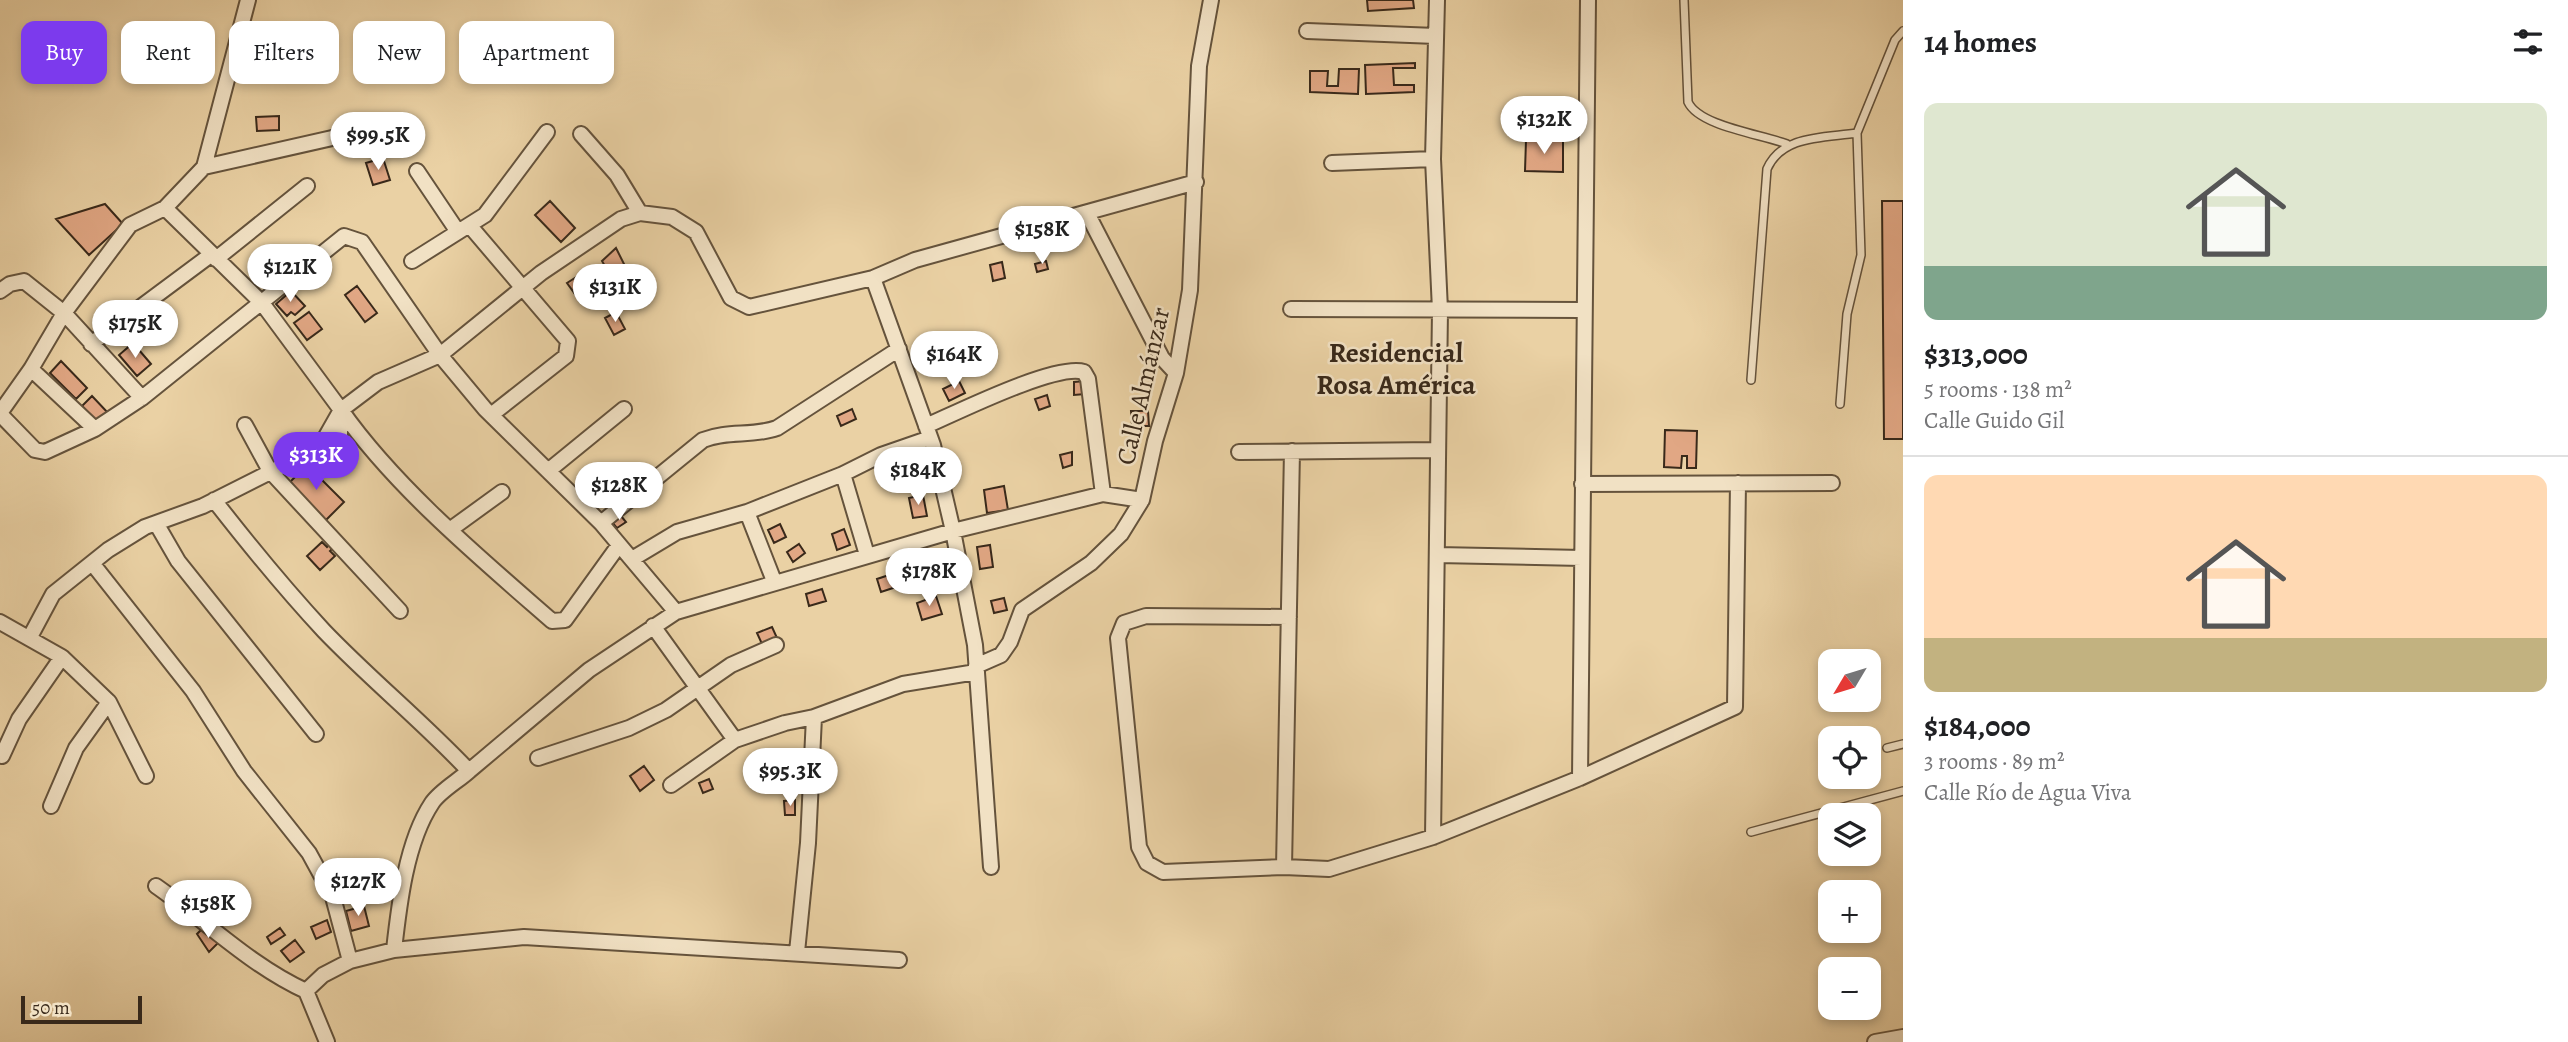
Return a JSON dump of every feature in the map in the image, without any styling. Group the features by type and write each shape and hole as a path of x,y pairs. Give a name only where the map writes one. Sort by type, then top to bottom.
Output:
{"street":[{"path":"248,0 204,167 164,208 130,225 64,313 32,369 0,413 35,450 45,452 95,429 142,398 344,236 362,242 440,355 491,415 601,523 676,612"},
{"name":"Calle Almánzar","path":"976,669 1001,655 1010,642 1022,610 1091,563 1121,534 1142,500 1154,441 1176,373 1190,290 1199,66 1211,0"},
{"path":"1433,838 1440,310 1433,159 1437,0"},
{"path":"1580,778 1582,310 1588,0"},
{"path":"1307,31 1436,36"},
{"path":"204,167 403,122"},
{"path":"412,261 485,215 547,132"},
{"path":"581,134 617,175 640,214"},
{"path":"1332,163 1433,159"},
{"path":"417,171 464,229 524,287 568,341 566,356 491,415"},
{"path":"30,637 52,594 92,563 145,527 214,500 320,447 341,410 378,382 440,355 524,287 621,219 640,214 671,218 696,232 731,298 749,307 873,278 915,260 1196,182"},
{"path":"92,344 307,186"},
{"path":"164,208 261,303 362,440 451,529 552,621 565,620 619,545"},
{"path":"1087,213 1162,358 1176,373"},
{"path":"873,278 928,432 953,531 976,669 991,867"},
{"path":"0,291 10,284 24,281 64,313 142,398"},
{"path":"1291,309 1582,310"},
{"path":"601,523 703,440 722,433 758,435 777,428 899,349"},
{"path":"32,369 95,429"},
{"path":"632,559 677,532 747,512 843,474 1033,382 1069,370 1084,372 1088,379 1103,495"},
{"path":"548,471 624,409"},
{"path":"339,456 341,410"},
{"path":"245,425 270,471 359,571 400,611"},
{"path":"1239,452 1437,450"},
{"path":"1284,867 1292,451"},
{"path":"843,474 867,555"},
{"path":"1289,617 1146,616 1124,623 1118,638 1139,848 1147,863 1163,872 1284,867 1329,869 1433,838 1580,778 1735,707 1738,483"},
{"path":"1582,484 1832,483"},
{"path":"451,529 502,492"},
{"path":"394,950 401,890 432,802 589,670 676,612 953,531 1103,495 1142,500"},
{"path":"214,500 265,565 324,631 388,694 424,723 469,771"},
{"path":"747,512 774,582"},
{"path":"156,523 178,561 316,734"},
{"path":"1437,555 1582,558"},
{"path":"92,563 193,691 244,771 309,853 333,897 350,961"},
{"path":"0,622 62,657 109,702 146,776"},
{"path":"653,626 735,740"},
{"path":"538,758 629,728 666,710 731,665 776,645"},
{"path":"2,756 19,719 62,657"},
{"path":"671,785 735,740 785,723 814,717 903,684 976,669"},
{"path":"51,806 76,748 109,702"},
{"path":"797,953 808,843 814,717"},
{"path":"156,886 200,916 271,975 306,991 327,1042"},
{"path":"306,991 323,975 350,961 394,950 524,937 899,960"},
{"path":"1875,1042 1903,1037"}],"lane":[{"path":"1684,0 1688,102 1693,113 1710,122 1758,133 1787,144"},
{"path":"1840,404 1847,314 1861,255 1857,133 1895,40 1903,31"},
{"path":"1751,380 1767,169 1773,155 1787,144 1857,133"},
{"path":"1887,748 1903,744"},
{"path":"1751,832 1903,791"}],"building":[{"path":"1367,0 1413,0 1414,8 1368,11"},
{"path":"1415,63 1415,68 1393,68 1394,85 1414,85 1414,92 1366,94 1365,65"},
{"path":"1339,69 1359,69 1358,94 1310,92 1310,71 1328,71 1327,86 1338,86"},
{"path":"279,116 279,130 257,131 256,117"},
{"path":"1526,140 1563,141 1563,172 1525,171"},
{"path":"383,158 390,180 373,185 366,163"},
{"path":"550,201 575,228 561,242 535,215"},
{"path":"1882,201 1903,201 1903,439 1884,439"},
{"path":"105,204 123,224 89,255 56,219"},
{"path":"616,248 626,268 613,280 602,261"},
{"path":"1046,261 1048,269 1037,272 1035,264"},
{"path":"1002,262 1005,278 993,281 990,265"},
{"path":"581,274 593,292 580,301 567,283"},
{"path":"357,286 377,313 365,322 345,295"},
{"path":"291,291 305,306 295,315 291,312 287,316 276,304"},
{"path":"309,312 322,329 307,340 294,323"},
{"path":"616,312 625,329 614,335 605,318"},
{"path":"133,343 151,364 137,376 119,355"},
{"path":"61,361 87,388 76,399 50,373"},
{"path":"959,381 965,393 949,401 943,389"},
{"path":"1085,381 1085,394 1074,395 1074,382"},
{"path":"1047,395 1050,406 1039,410 1035,399"},
{"path":"92,396 109,414 99,424 82,406"},
{"path":"852,409 856,419 841,426 837,416"},
{"path":"1131,411 1148,411 1149,426 1132,426"},
{"path":"1665,430 1697,431 1696,468 1687,468 1687,456 1682,456 1681,468 1664,467"},
{"path":"1072,452 1072,465 1063,468 1060,455"},
{"path":"307,465 344,502 326,520 289,483"},
{"path":"918,465 920,481 909,482 907,466"},
{"path":"1004,486 1008,510 987,513 984,490"},
{"path":"923,495 927,516 913,518 909,498"},
{"path":"621,516 626,522 617,528 613,523"},
{"path":"780,524 786,537 774,543 768,530"},
{"path":"844,529 850,545 837,550 832,534"},
{"path":"322,542 327,547 330,544 334,547 330,551 335,556 320,570 307,556"},
{"path":"799,544 805,553 793,562 787,552"},
{"path":"990,545 993,567 980,569 977,547"},
{"path":"946,549 948,562 939,564 937,550"},
{"path":"933,553 936,566 950,564 954,582 905,592 899,560"},
{"path":"895,573 899,586 881,592 877,579"},
{"path":"822,589 826,601 809,606 806,594"},
{"path":"936,596 942,614 922,620 917,603"},
{"path":"1004,598 1007,610 994,613 991,601"},
{"path":"772,627 777,638 762,644 757,633"},
{"path":"644,766 654,780 640,791 630,776"},
{"path":"709,779 713,789 703,793 699,783"},
{"path":"795,800 795,815 785,815 784,801"},
{"path":"364,906 369,926 351,931 346,911"},
{"path":"327,920 331,932 316,939 311,927"},
{"path":"203,928 214,939 217,936 219,942 209,952 197,934"},
{"path":"280,928 285,935 271,944 267,937"},
{"path":"295,940 304,952 290,962 281,951"}],"district":[{"name":"Residencial Rosa América","path":"1396,369"}]}
